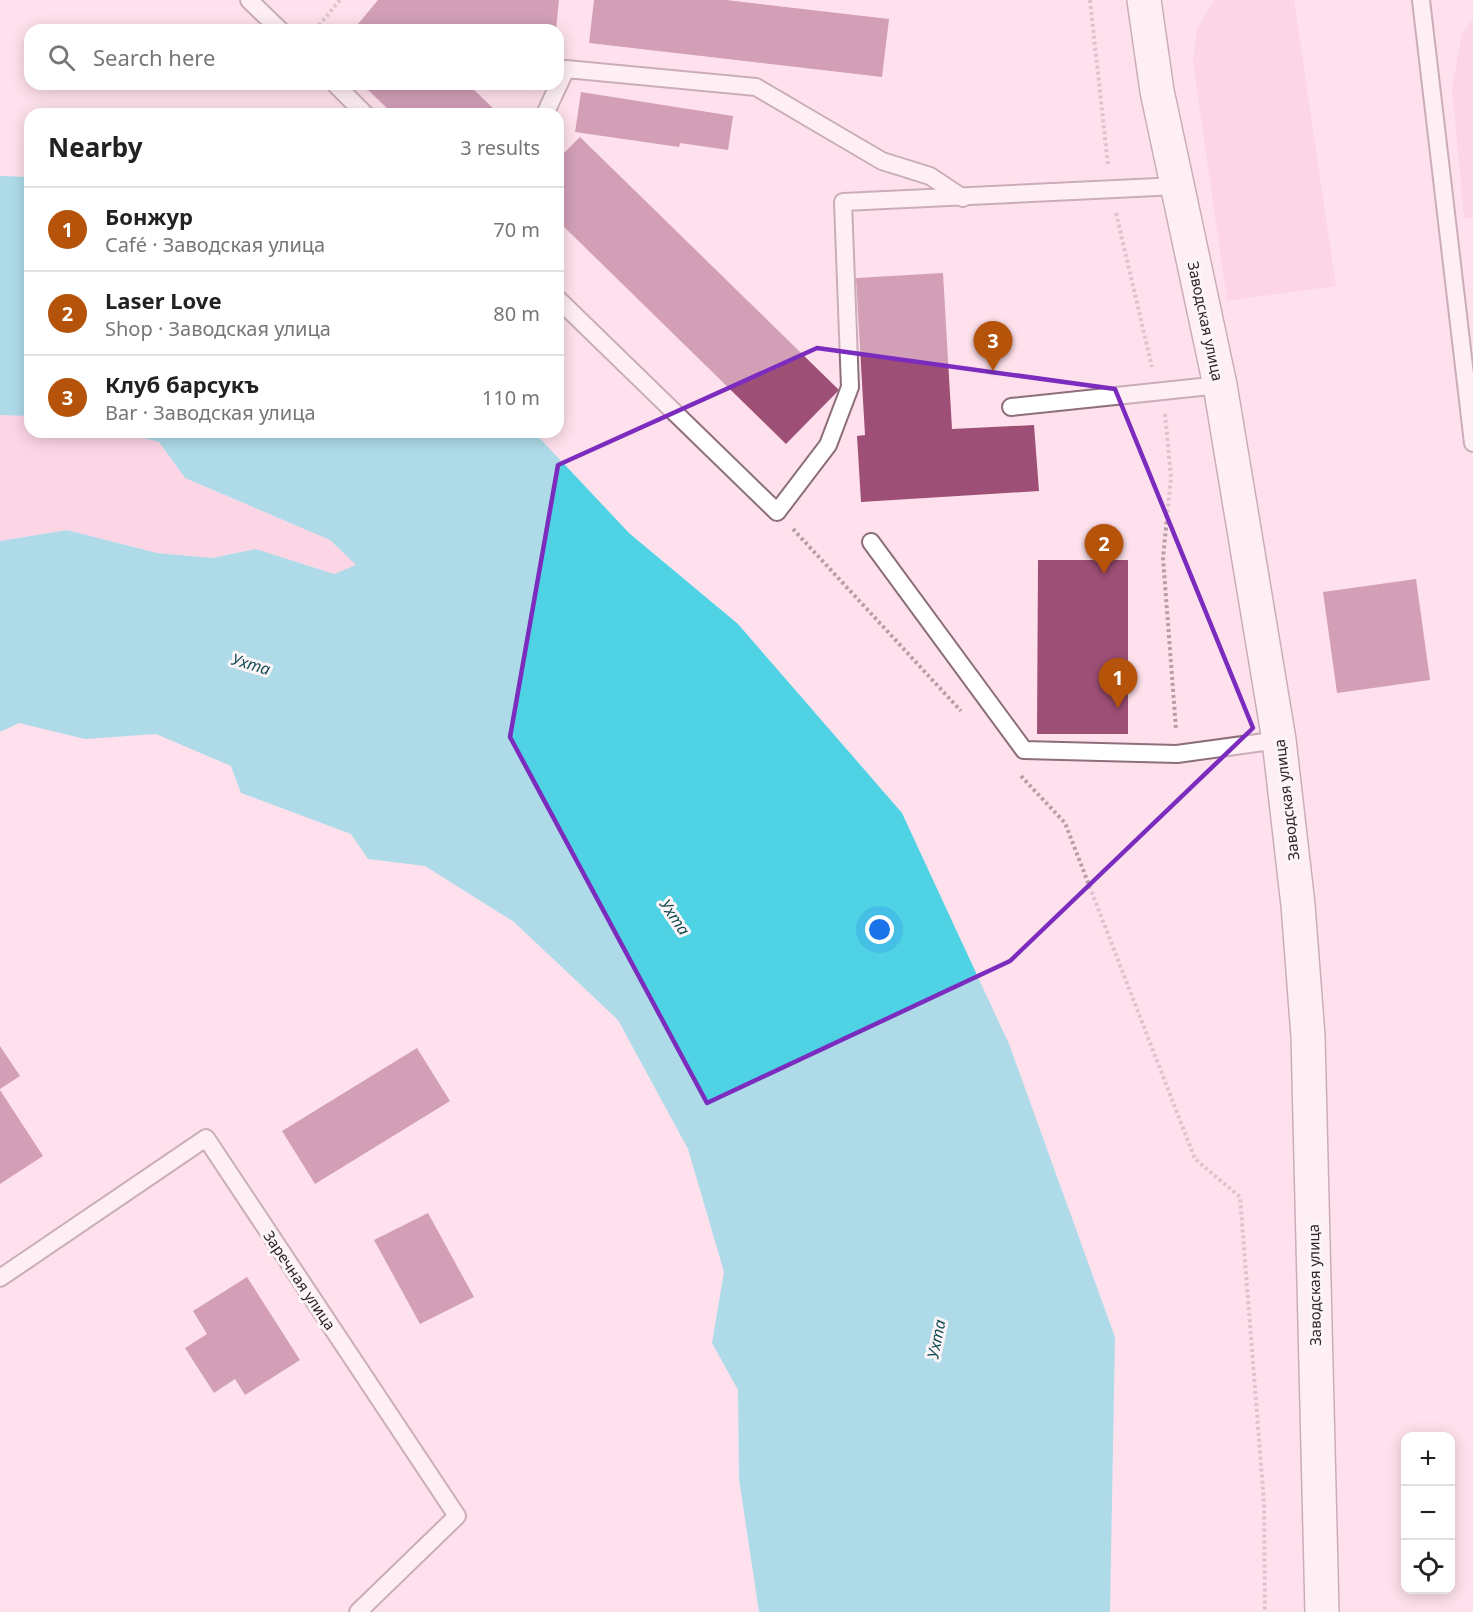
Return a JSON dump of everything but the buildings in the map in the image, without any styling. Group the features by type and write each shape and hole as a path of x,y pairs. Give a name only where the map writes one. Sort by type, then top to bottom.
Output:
{"street":[{"name":"Заводская улица","path":"1144,0 1157,91 1220,385 1279,740 1298,905 1308,1036 1322,1612"}],"lane":[{"path":"249,0 273,24"},
{"path":"1421,0 1473,443"},
{"path":"564,73 566,69 756,87 882,161 930,176 963,198"},
{"path":"340,90 359,108"},
{"path":"548,108 556,90"},
{"path":"564,304 777,512 828,445 850,387 843,202 1178,186"},
{"path":"1011,407 1220,385"},
{"path":"872,542 1024,750 1177,754 1279,740"},
{"name":"Заречная улица","path":"0,1278 206,1138 457,1516 358,1612"}],"path":[{"path":"320,24 340,0"},
{"path":"777,512 969,719"},
{"path":"1017,771 1065,823 1195,1159 1240,1197 1264,1503 1265,1612"}],"highlighted area":[{"path":"817,348 1115,389 1253,728 1010,961 707,1103 510,737 558,465"}],"shaded area":[{"path":"1214,0 1294,0 1336,286 1227,301 1193,62 1197,29"},
{"path":"1473,19 1473,218 1464,218 1452,88 1462,34"},
{"path":"0,415 24,416 24,438 144,438 159,442 185,478 330,540 357,565 334,574 256,549 212,558 157,553 67,530 0,541"}],"water":[{"path":"0,176 24,177 24,416 0,415"},
{"name":"Ухта","path":"144,438 540,438 629,533 738,624 902,813 1009,1044 1115,1337 1110,1612 759,1612 739,1479 738,1390 712,1343 724,1272 688,1149 618,1020 514,922 425,866 368,859 351,834 241,793 231,766 156,734 85,739 19,723 0,732 0,541 67,530 157,553 212,558 256,549 334,574 356,565 330,540 185,478 159,442"}],"place":[{"name":"Клуб барсукъ","path":"993,371"},
{"name":"Laser Love","path":"1104,574"},
{"name":"Бонжур","path":"1118,708"}]}
